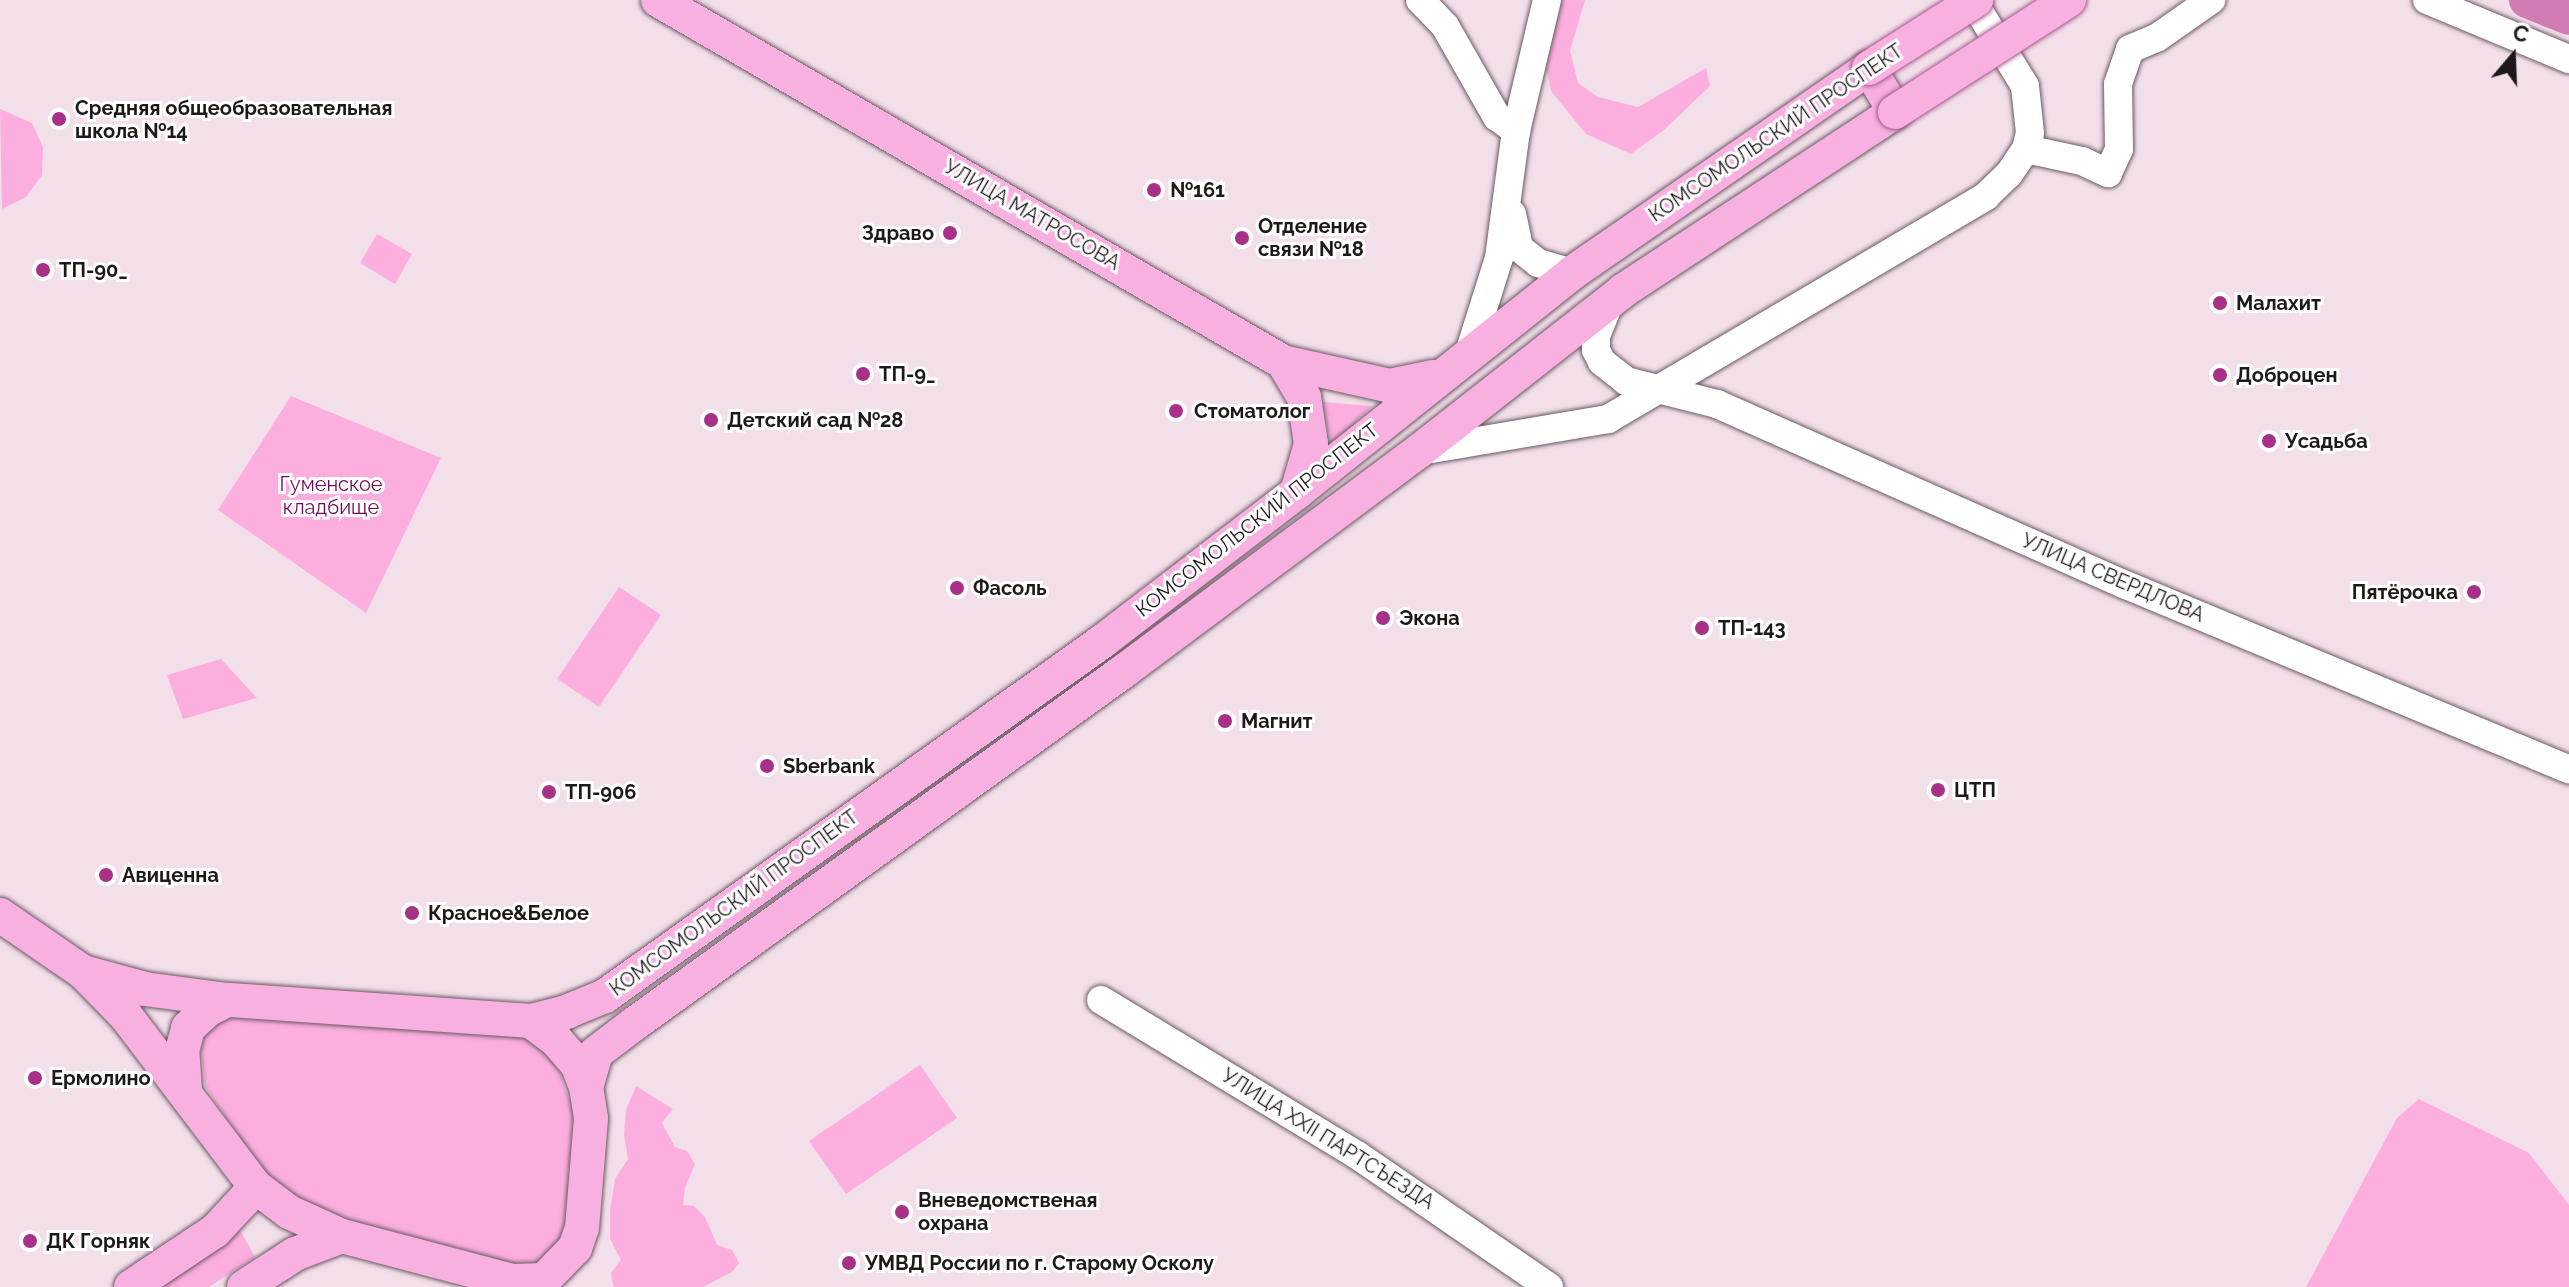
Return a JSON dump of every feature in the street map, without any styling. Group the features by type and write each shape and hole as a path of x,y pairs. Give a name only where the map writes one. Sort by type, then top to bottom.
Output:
{"main road":[{"name":"УЛИЦА МАТРОСОВА","path":"658,0 1283,362 1304,397 1310,430 1311,444 1297,492"},
{"name":"КОМСОМОЛЬСКИЙ ПРОСПЕКТ","path":"83,972 145,989 227,1000 531,1021 566,1012 605,996 1103,641 1297,492 1572,273 1869,68 1974,0"},
{"name":"КОМСОМОЛЬСКИЙ ПРОСПЕКТ","path":"586,1087 596,1053 1124,671 1419,451 1611,299 2069,0"},
{"path":"1869,68 1895,112"},
{"path":"1283,362 1390,386 1439,376"},
{"path":"0,915 83,972 126,1016 256,1187 289,1212 342,1236 512,1281 547,1284 575,1248 582,1228 591,1118 586,1087 577,1064 556,1040 531,1021"},
{"path":"185,1090 182,1051 188,1028 207,1010 227,1000"},
{"path":"131,1287 215,1231 256,1187"},
{"path":"244,1287 295,1254 342,1236"}],"street":[{"path":"1420,0 1445,26 1497,117 1516,131"},
{"path":"1469,353 1499,258 1516,131 1547,0"},
{"name":"КОМСОМОЛЬСКИЙ ПРОСПЕКТ","path":"1419,451 1608,419 1970,207 2009,174 2026,149 2030,133 2025,86 1974,0"},
{"path":"2026,149 2082,161 2108,173 2119,149 2118,84 2130,49 2158,37 2211,0"},
{"path":"2427,0 2569,59"},
{"path":"1509,195 1519,248 1538,263 1572,273"},
{"name":"УЛИЦА СВЕРДЛОВА","path":"1611,299 1596,336 1596,350 1602,362 1626,381 1717,404 2126,585 2569,769"},
{"name":"УЛИЦА XXII ПАРТСЪЕЗДА","path":"1101,1000 1357,1155 1549,1287"}],"green space":[{"path":"1555,0 1585,0 1570,51 1578,83 1598,97 1638,107 1706,68 1710,86 1665,129 1631,154 1586,134 1551,91 1543,55"},
{"path":"2507,0 2569,0 2569,28 2546,15"},
{"path":"0,109 32,123 43,147 42,175 26,197 2,209"},
{"path":"377,234 412,254 395,284 360,263"},
{"name":"Гуменское кладбище","path":"291,396 441,458 366,613 218,510"},
{"path":"1323,402 1372,406 1331,446"},
{"path":"619,587 661,615 599,707 557,679"},
{"path":"221,659 257,698 183,719 167,675"},
{"path":"238,1016 516,1033 535,1043 557,1065 574,1113 566,1224 559,1247 545,1261 512,1269 305,1209 269,1181 205,1086 200,1041 216,1020"},
{"path":"920,1065 957,1118 846,1194 809,1141"},
{"path":"636,1086 673,1109 662,1123 675,1147 687,1151 695,1164 685,1188 683,1205 694,1206 705,1217 717,1245 732,1250 739,1263 732,1272 703,1287 614,1287 612,1281 611,1273 621,1260 610,1239 610,1211 615,1179 628,1159 624,1134 626,1110"},
{"path":"2419,1099 2529,1153 2569,1205 2569,1287 2306,1287 2397,1118"},
{"path":"240,1230 255,1257 209,1287 153,1287"}],"waterway":[{"path":"2527,0 2569,17"}],"place":[{"name":"Средняя общеобразовательная школа №14","path":"59,119"},
{"name":"№161","path":"1154,190"},
{"name":"Здраво","path":"950,233"},
{"name":"Отделение связи №18","path":"1242,238"},
{"name":"ТП-90_","path":"43,270"},
{"name":"Малахит","path":"2220,303"},
{"name":"ТП-9_","path":"863,374"},
{"name":"Доброцен","path":"2220,375"},
{"name":"Стоматолог","path":"1176,411"},
{"name":"Детский сад №28","path":"711,420"},
{"name":"Усадьба","path":"2269,441"},
{"name":"Фасоль","path":"957,588"},
{"name":"Пятёрочка","path":"2474,592"},
{"name":"Экона","path":"1383,618"},
{"name":"ТП-143","path":"1702,628"},
{"name":"Магнит","path":"1225,721"},
{"name":"Sberbank","path":"767,766"},
{"name":"ЦТП","path":"1938,790"},
{"name":"ТП-906","path":"549,792"},
{"name":"Авиценна","path":"106,875"},
{"name":"Красное&Белое","path":"412,913"},
{"name":"Ермолино","path":"35,1078"},
{"name":"Вневедомственая охрана","path":"902,1212"},
{"name":"ДК Горняк","path":"30,1241"},
{"name":"УМВД России по г. Старому Осколу","path":"849,1263"}]}
